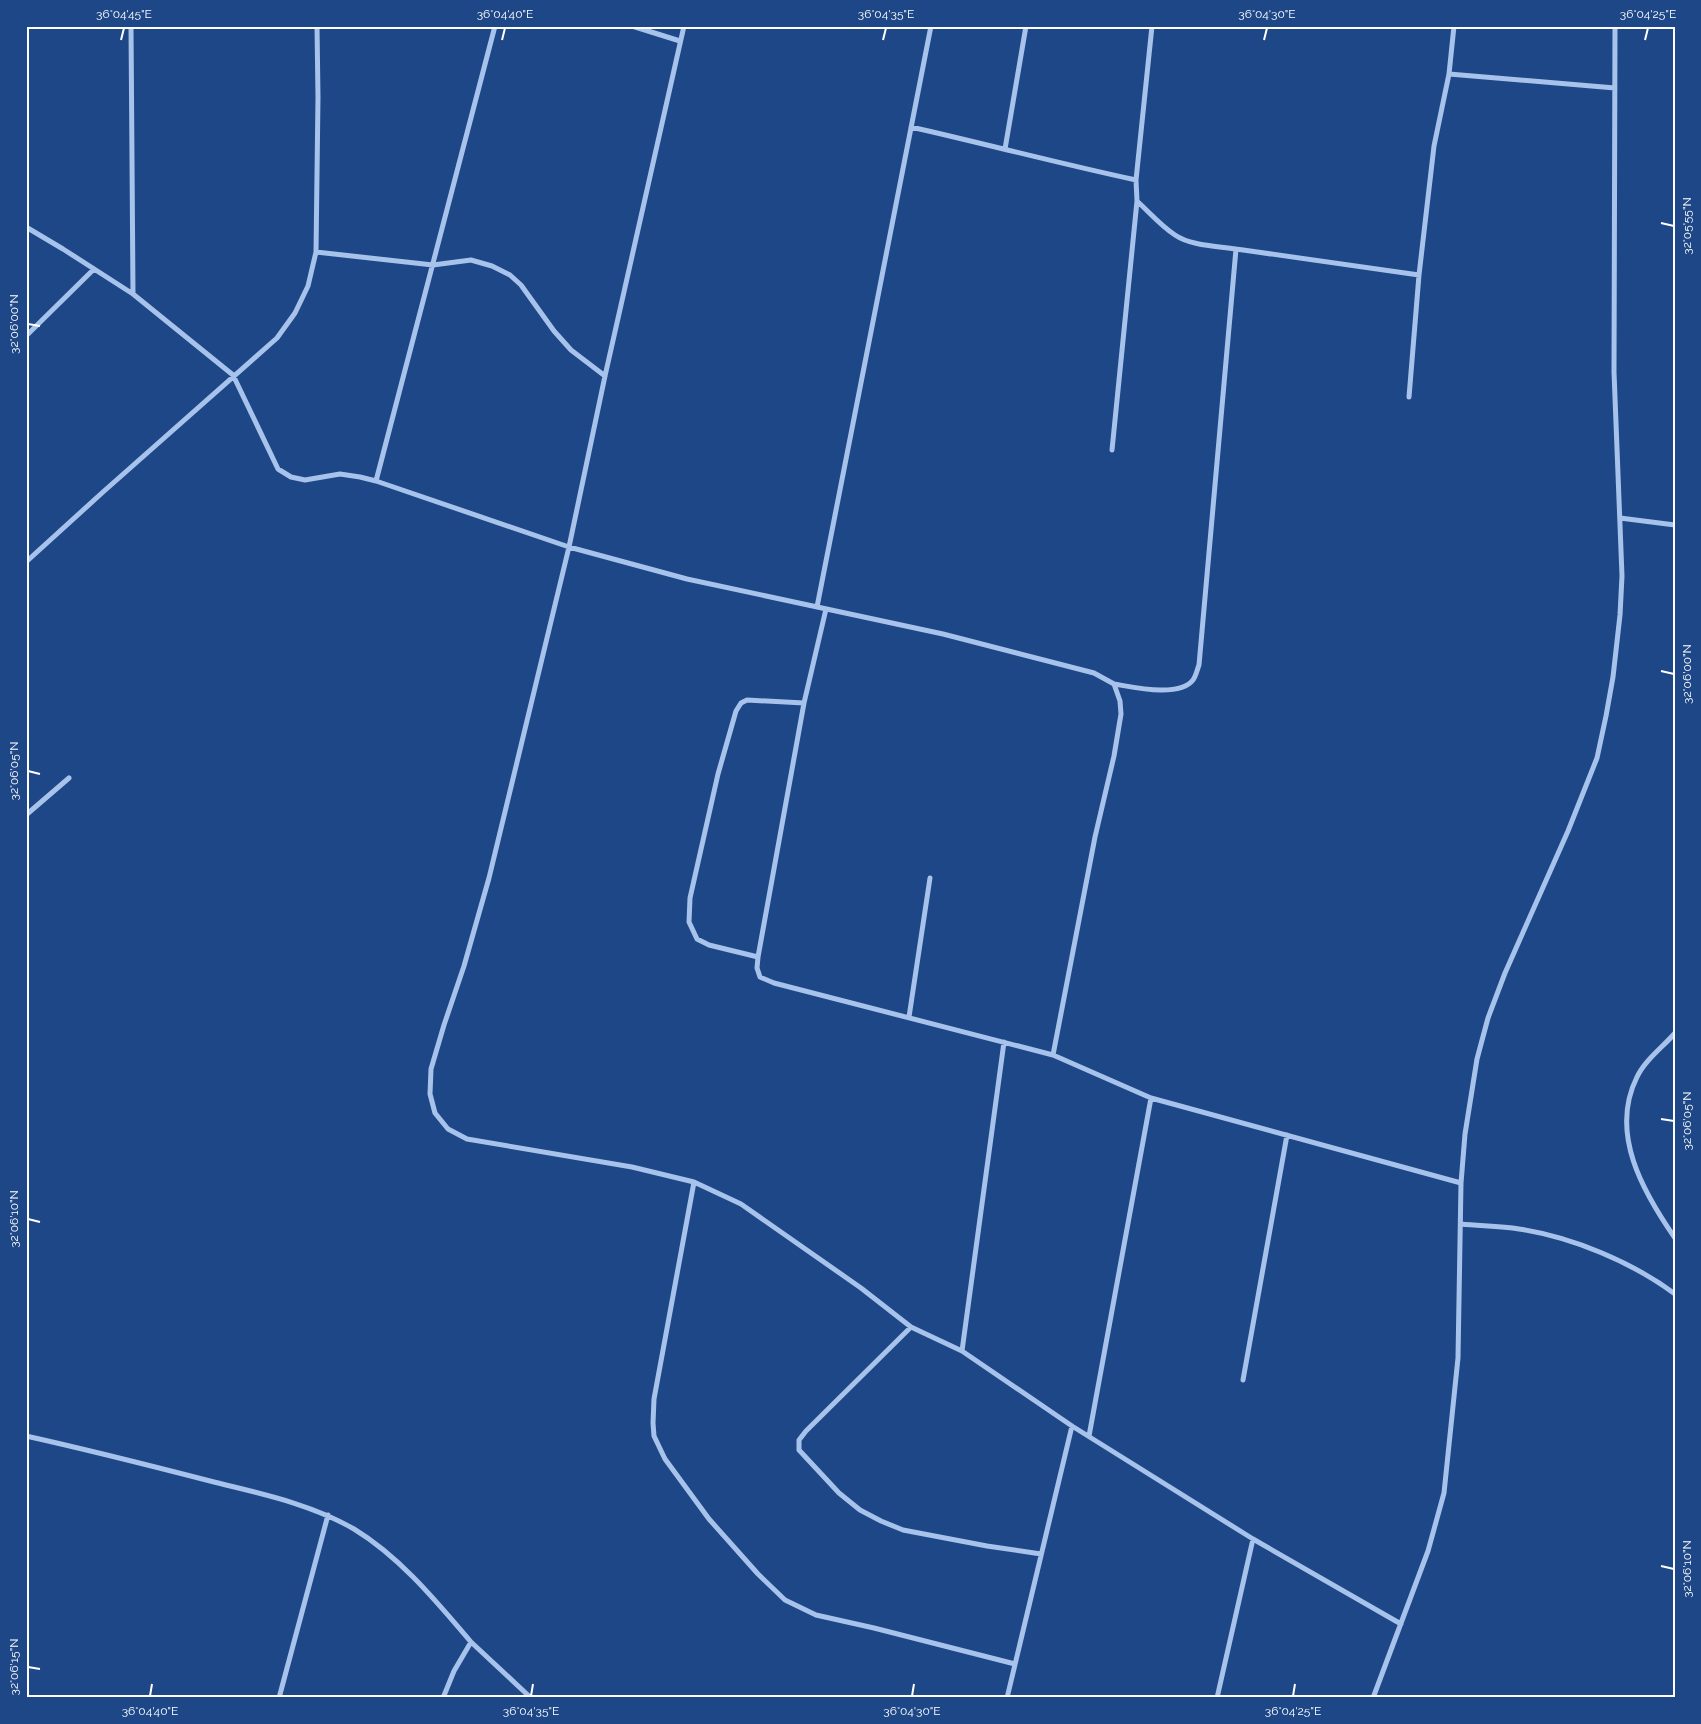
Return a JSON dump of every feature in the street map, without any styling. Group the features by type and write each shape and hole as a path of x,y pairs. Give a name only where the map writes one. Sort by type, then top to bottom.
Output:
{"street":[{"path":"131,26 133,294"},
{"path":"26,562 276,338 295,313 308,286 316,252 317,26"},
{"path":"376,481 495,26"},
{"path":"632,26 680,41"},
{"path":"684,26 605,376 569,547 489,878 464,966 431,1069 430,1094 435,1113 448,1129 467,1138 632,1167 694,1182 741,1204 861,1288 911,1327 962,1351 1072,1426 1253,1539 1401,1624"},
{"path":"817,607 931,26"},
{"path":"1006,149 1026,26"},
{"path":"1112,450 1152,26"},
{"path":"1409,397 1419,275 1434,146 1449,74 1454,26"},
{"path":"1373,1698 1428,1551 1444,1493 1458,1358 1461,1183 1477,1059 1488,1018 1505,973 1575,814 1594,766 1601,743 1616,651 1622,576 1614,372 1615,26"},
{"path":"1449,74 1615,88"},
{"path":"911,127 1136,180"},
{"path":"1137,200 1163,226 1176,236 1190,241 1419,275"},
{"path":"26,227 133,294 233,375 278,469 285,474 305,480 340,474 376,481 569,547 687,579 943,634 1094,673 1114,684 1162,690 1177,689 1192,681 1199,665 1236,249"},
{"path":"316,252 433,265 471,260 492,266 510,275 521,285 554,331 571,350 605,376"},
{"path":"26,336 94,269"},
{"path":"1620,518 1675,525"},
{"path":"826,609 804,703 758,957 757,968 760,976 774,983 1053,1054 1151,1098 1461,1183"},
{"path":"1053,1054 1095,837 1118,737 1121,714 1120,701 1114,684"},
{"path":"758,957 709,945 697,938 689,922 690,898 718,774 736,711 741,703 747,700 804,703"},
{"path":"26,815 69,778"},
{"path":"909,1017 930,878"},
{"path":"1675,1033 1641,1069 1629,1101 1626,1118 1627,1135 1632,1157 1640,1179 1660,1217 1675,1238"},
{"path":"962,1351 1004,1042"},
{"path":"1088,1436 1151,1098"},
{"path":"1243,1380 1288,1135"},
{"path":"694,1182 654,1399 654,1436 665,1459 709,1519 784,1600 816,1614 1015,1664"},
{"path":"1461,1224 1519,1229 1568,1240 1629,1266 1675,1294"},
{"path":"911,1327 806,1431 798,1440 800,1450 813,1467 839,1493 860,1510 881,1521 903,1530 1041,1554"},
{"path":"1007,1698 1072,1426"},
{"path":"26,1436 293,1502 328,1515 356,1530 390,1556 432,1596 471,1642 532,1698"},
{"path":"279,1698 328,1515"},
{"path":"1217,1698 1253,1539"},
{"path":"443,1698 454,1671 471,1642"}]}
